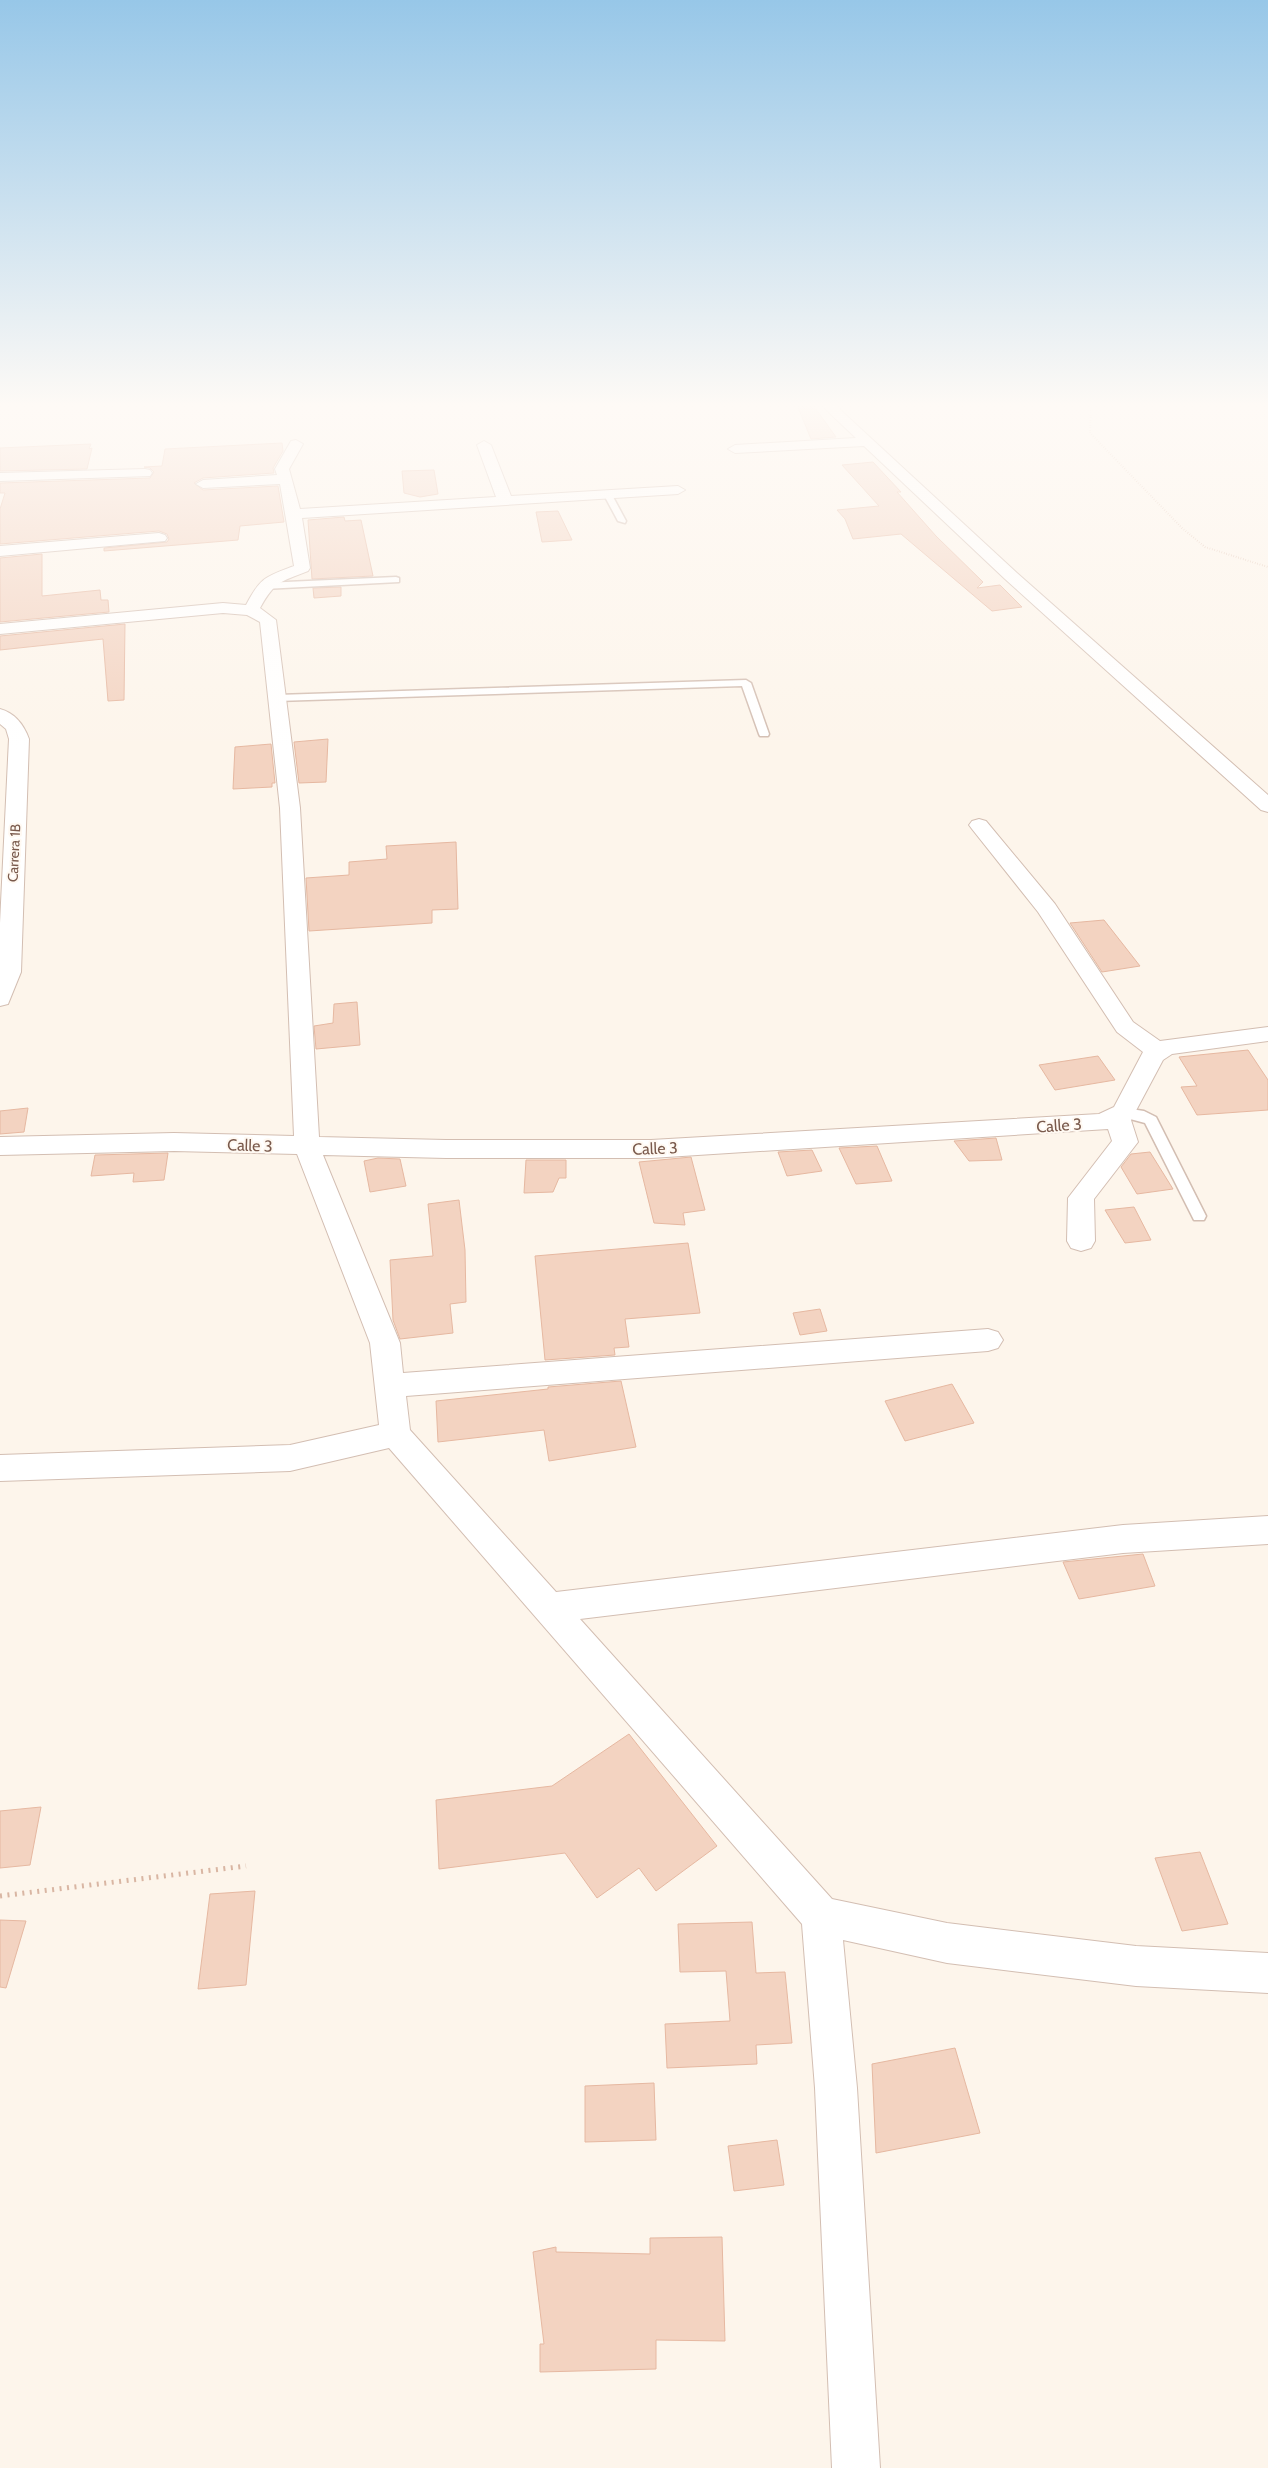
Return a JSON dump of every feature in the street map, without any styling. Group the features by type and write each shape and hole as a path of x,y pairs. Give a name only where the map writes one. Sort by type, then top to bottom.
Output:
{"street":[{"path":"0,629 223,608 258,598 273,579 302,568 293,520"},
{"path":"952,520 1268,806"},
{"path":"0,551 159,538"},
{"path":"258,598 268,620 290,808 307,1146 385,1343 395,1434 822,1916 947,1943 1136,1966 1268,1973"},
{"name":"Carrera 1B","path":"0,715 15,727 19,739 9,972 0,998"},
{"path":"979,825 1047,909 1125,1027 1158,1051"},
{"path":"1081,1241 1081,1198 1125,1142 1121,1115 1153,1056 1164,1047 1268,1034"},
{"name":"Calle 3","path":"0,1146 174,1142 307,1146 651,1149 1102,1122 1121,1115"},
{"path":"390,1386 988,1340"},
{"path":"0,1468 290,1458 395,1434"},
{"path":"550,1608 1122,1539 1268,1530"},
{"path":"822,1916 836,2098 856,2468"}],"lane":[{"path":"258,598 396,580"},
{"path":"277,698 746,682 764,734"},
{"path":"1121,1115 1144,1116 1151,1120 1199,1216"}],"path":[{"path":"1174,520 1205,547 1268,567"},
{"path":"0,1896 246,1866"}],"building":[{"path":"0,520 284,520 284,522 240,526 238,540 104,551 104,548 167,542 169,539 167,534 159,531 0,544"},
{"path":"308,520 361,520 373,576 312,579"},
{"path":"538,520 562,520 572,540 542,542"},
{"path":"845,520 922,520 983,582 977,588 1000,585 1022,607 992,611 901,534 853,539"},
{"path":"42,554 42,596 100,590 101,600 108,600 109,612 0,622 0,558"},
{"path":"341,587 341,596 314,598 313,588"},
{"path":"125,624 124,700 108,701 103,639 0,650 0,636"},
{"path":"328,739 326,782 299,783 294,742"},
{"path":"271,744 275,783 272,783 272,787 233,789 235,747"},
{"path":"456,842 458,909 432,910 432,923 309,931 306,878 349,875 349,862 387,859 386,846"},
{"path":"1104,920 1140,966 1102,972 1070,923"},
{"path":"357,1002 360,1045 316,1049 314,1026 333,1023 334,1004"},
{"path":"1248,1050 1268,1080 1268,1110 1197,1115 1181,1087 1197,1086 1179,1057"},
{"path":"1098,1056 1115,1080 1055,1090 1039,1065"},
{"path":"28,1108 24,1132 0,1134 0,1111"},
{"path":"996,1138 1002,1160 969,1161 954,1141"},
{"path":"877,1146 892,1181 856,1184 839,1148"},
{"path":"812,1150 822,1171 787,1176 778,1152"},
{"path":"1150,1152 1173,1189 1137,1194 1121,1167 1131,1154"},
{"path":"168,1153 164,1180 133,1182 134,1173 91,1176 95,1155"},
{"path":"691,1157 705,1210 683,1213 685,1225 654,1223 639,1162"},
{"path":"378,1158 400,1159 406,1186 370,1192 364,1161"},
{"path":"526,1160 566,1160 566,1178 559,1178 553,1192 524,1193"},
{"path":"459,1200 465,1250 466,1302 450,1304 453,1333 400,1339 393,1320 390,1260 433,1256 428,1204"},
{"path":"1134,1207 1151,1240 1125,1243 1105,1210"},
{"path":"688,1243 700,1313 625,1319 629,1347 614,1348 615,1355 545,1360 535,1256"},
{"path":"820,1309 827,1331 800,1335 793,1313"},
{"path":"621,1381 636,1447 549,1461 544,1430 438,1442 436,1401 548,1389 548,1387"},
{"path":"952,1384 974,1423 905,1441 885,1401"},
{"path":"1143,1554 1155,1586 1079,1599 1063,1562"},
{"path":"629,1734 717,1846 656,1891 639,1868 597,1898 565,1853 439,1869 436,1800 552,1786"},
{"path":"41,1807 30,1865 0,1868 0,1811"},
{"path":"1200,1852 1228,1924 1182,1931 1155,1858"},
{"path":"255,1891 246,1985 198,1989 210,1894"},
{"path":"0,1920 26,1921 6,1988 0,1987"},
{"path":"752,1922 756,1973 785,1972 792,2043 756,2045 757,2064 667,2068 665,2024 730,2021 726,1971 680,1972 678,1924"},
{"path":"955,2048 980,2133 876,2153 872,2064"},
{"path":"654,2083 656,2140 585,2142 585,2086"},
{"path":"777,2140 784,2185 734,2191 728,2146"},
{"path":"722,2237 725,2341 656,2340 656,2369 540,2372 540,2344 544,2344 533,2252 556,2247 556,2252 650,2254 650,2238"}]}
